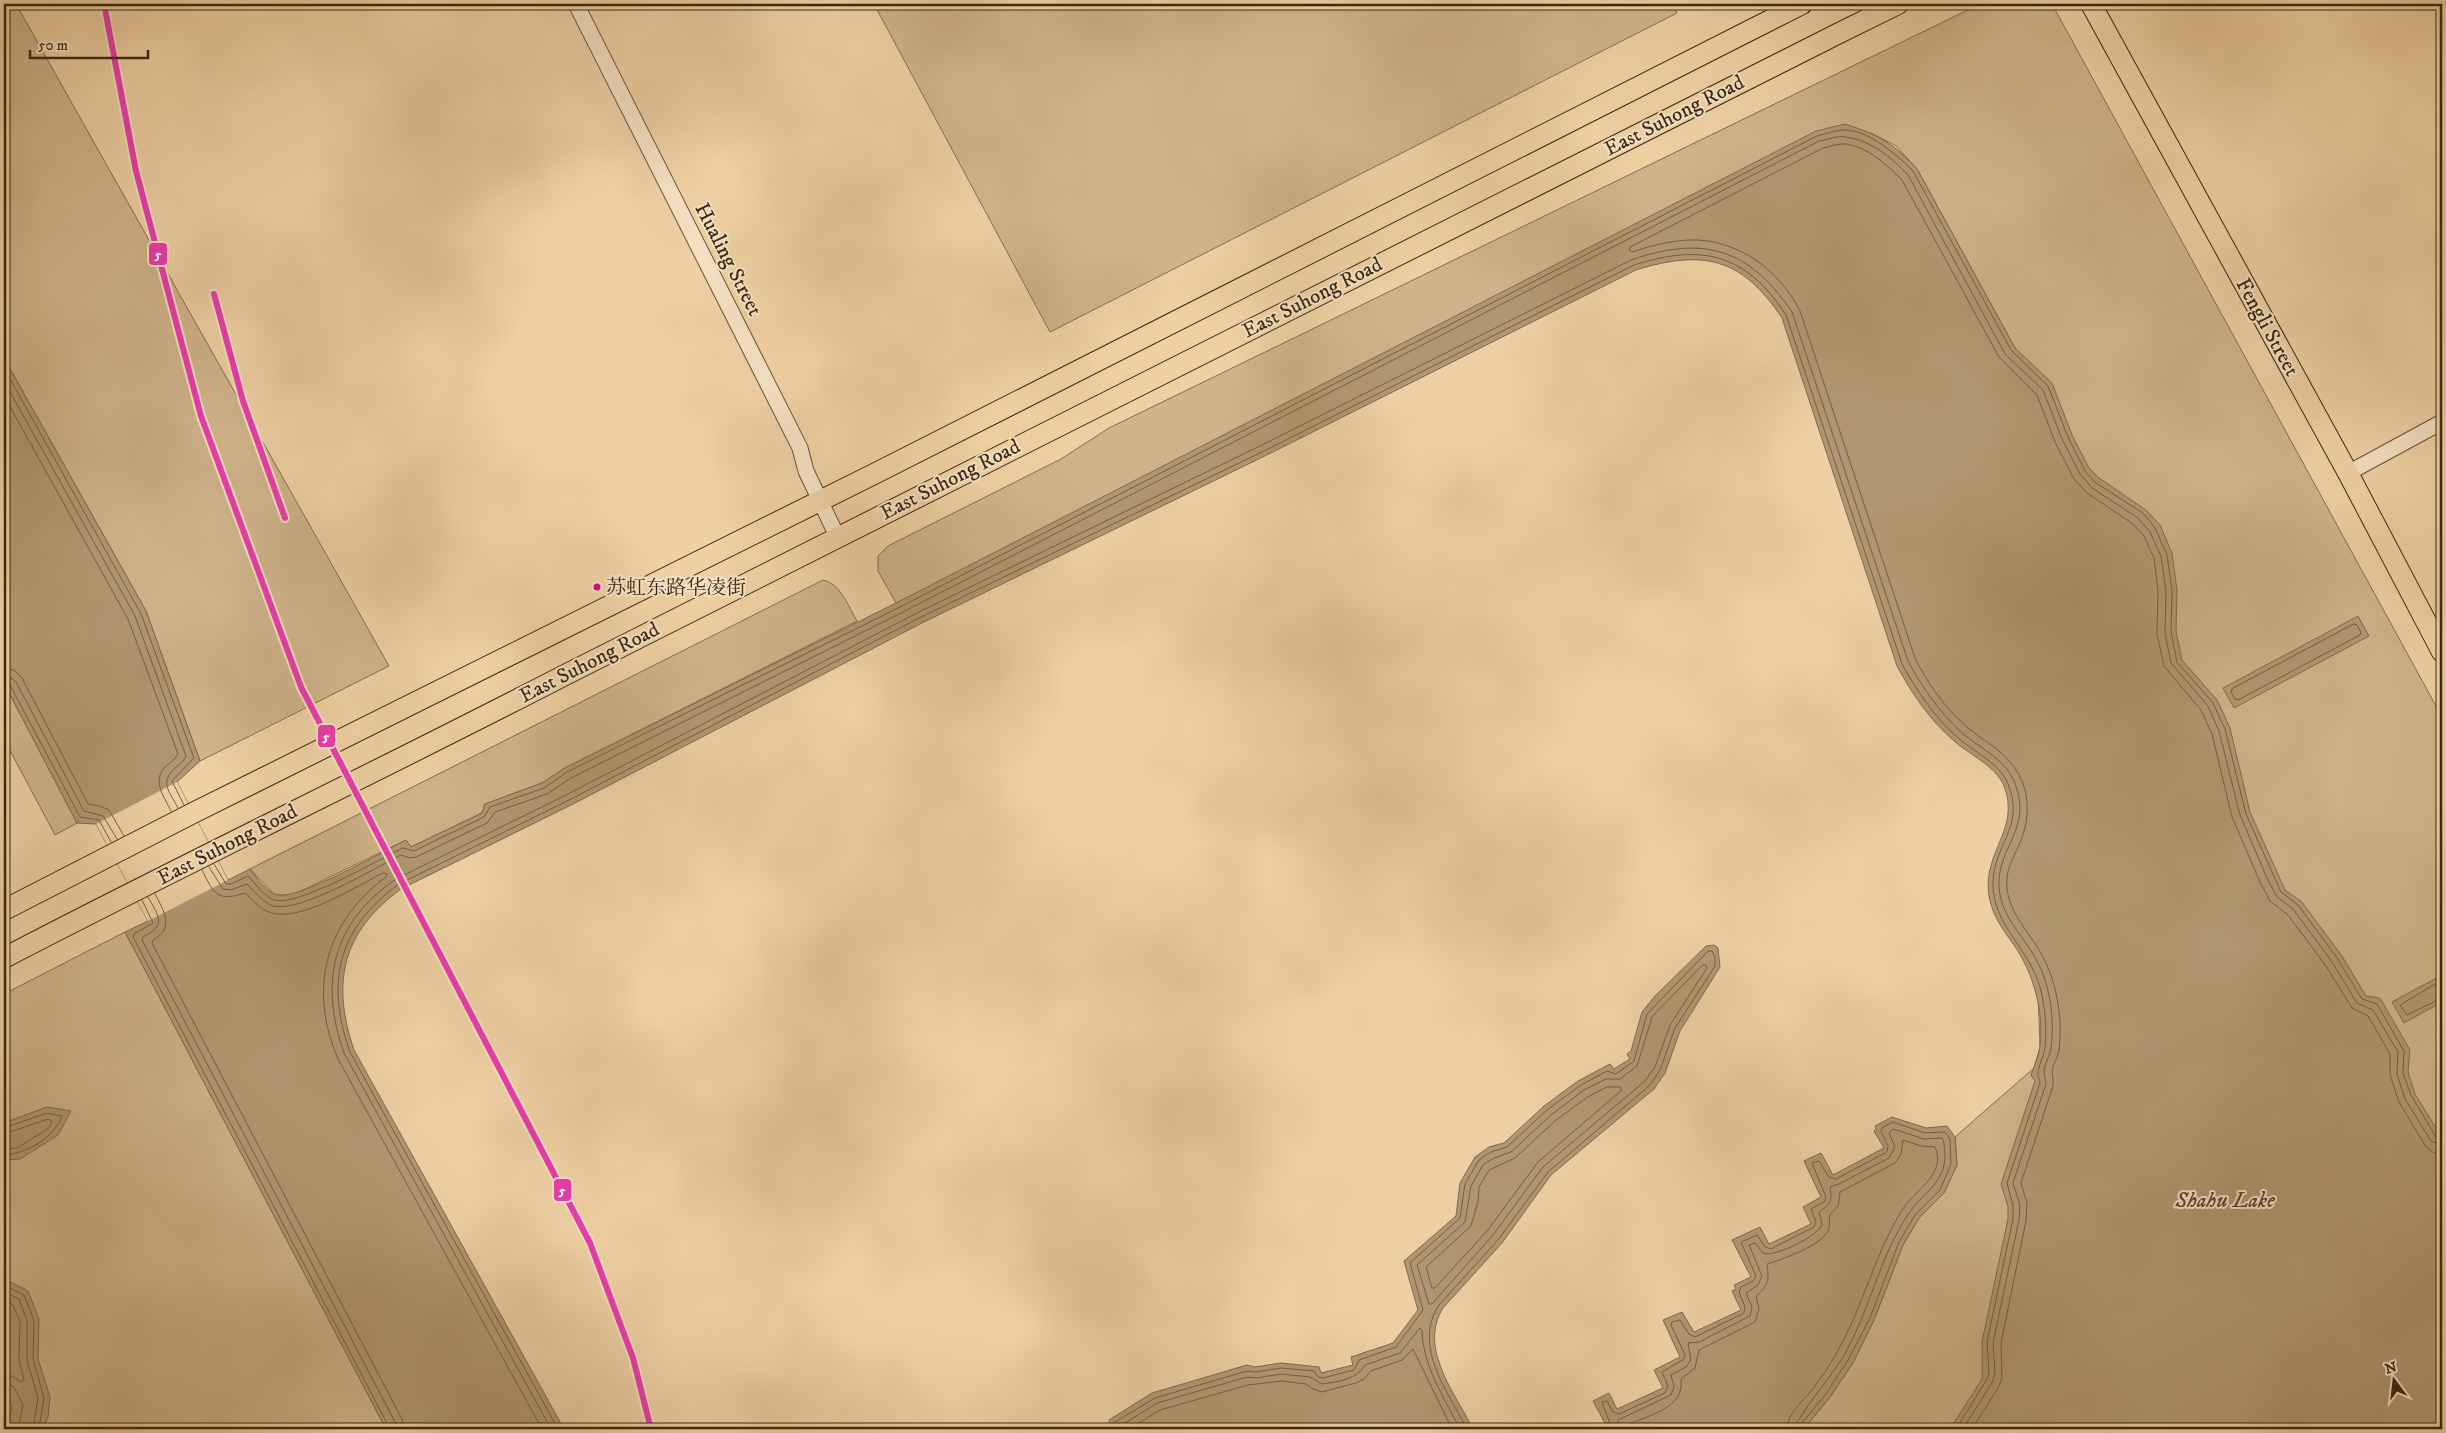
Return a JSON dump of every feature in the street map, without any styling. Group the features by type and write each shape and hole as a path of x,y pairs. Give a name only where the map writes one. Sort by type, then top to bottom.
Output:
{"main road":[{"name":"East Suhong Road","path":"4,910 193,813 521,652 1802,4"},
{"name":"East Suhong Road","path":"4,958 213,850 552,682 837,536 1898,4"},
{"name":"Fengli Street","path":"2091,4 2348,473 2442,652"}],"street":[{"name":"Hualing Street","path":"576,4 800,448 806,471 837,536"},
{"path":"2348,473 2442,422"}],"shaded area":[{"path":"4,4 16,4 389,666 200,761 146,611 4,358"},
{"path":"874,4 1672,4 1677,13 1050,332"},
{"path":"1980,4 2052,4 2442,717 2442,1429 1804,1429 1830,1397 1853,1362 1874,1320 1903,1245 1919,1218 1944,1193 1957,1165 1955,1137 2034,1068 2040,1047 2015,348 1917,169 1896,146 1871,133 896,603 878,571 878,556 888,546 1061,459 1109,428"},
{"path":"823,580 835,586 847,602 857,621 565,768 542,783 485,804 482,813 411,847 406,840 293,895 275,895 250,869"},
{"path":"4,683 77,823 55,835 6,743 4,744"},
{"path":"125,932 386,1429 4,1429 4,994"}],"water":[{"name":"Shahu Lake","path":"1845,124 1876,136 1893,146 1917,169 2015,348 2052,383 2072,435 2089,468 2099,478 2146,510 2160,525 2172,553 2177,590 2176,631 2182,660 2217,700 2230,728 2250,812 2285,890 2301,901 2342,956 2366,996 2380,998 2410,1050 2408,1072 2415,1094 2442,1138 2442,1429 1950,1429 1982,1379 1982,1342 2008,1219 2008,1207 2001,1184 2035,1081 2031,1075 2040,1046 2039,1007 2032,981 2021,956 2002,928 1989,896 1988,880 1995,853 2005,828 2008,815 2008,801 2004,786 1995,772 1960,746 1937,724 1915,696 1897,666 1782,318 1752,282 1736,271 1720,264 1702,260 1682,260 1636,270 1271,453 922,623 571,805 401,889 381,905 354,941 347,960 343,981 343,1002 354,1050 564,1429 386,1429 125,932 148,921 96,824 77,823 4,683 4,358 146,611 200,761 177,782 228,880 250,869 262,885 274,894 288,895 321,883 406,840 411,847 482,813 485,804 542,783 565,768 896,603 1816,131"},
{"path":"2358,616 2369,636 2234,708 2223,688"},
{"path":"1714,945 1718,948 1720,967 1680,1031 1665,1073 1654,1089 1551,1175 1502,1243 1443,1308 1436,1323 1435,1339 1437,1354 1449,1385 1473,1429 1106,1429 1110,1428 1109,1420 1152,1393 1247,1365 1255,1367 1281,1363 1319,1367 1321,1373 1353,1365 1351,1357 1393,1343 1418,1310 1404,1261 1456,1216 1460,1183 1475,1157 1489,1147 1504,1143 1544,1106 1578,1081 1610,1064 1614,1069 1630,1059 1627,1054 1631,1051 1642,1012 1655,996 1706,946"},
{"path":"2442,975 2442,1002 2404,1023 2392,1002"},
{"path":"47,1107 71,1111 58,1135 20,1159 4,1160 4,1123"},
{"path":"1892,1117 1926,1128 1947,1126 1955,1137 1957,1165 1944,1193 1919,1218 1903,1245 1874,1320 1853,1363 1830,1397 1804,1429 1608,1429 1593,1401 1609,1393 1617,1409 1663,1388 1654,1370 1680,1357 1663,1320 1682,1312 1694,1332 1741,1310 1732,1291 1736,1289 1734,1285 1751,1277 1732,1240 1760,1227 1769,1244 1811,1224 1803,1207 1821,1197 1804,1161 1821,1153 1833,1175 1884,1148 1874,1131 1876,1129 1875,1126"},
{"path":"5,1279 28,1291 39,1319 38,1359 50,1397 48,1417 43,1429 7,1429 12,1406 4,1390"}],"pier":[{"path":"177,782 228,880 148,921 96,824"}],"transit line":[{"name":"5","path":"104,4 136,171 201,416 301,687 590,1243 633,1358 651,1429"},
{"name":"5","path":"214,294 243,401 285,518"}],"place":[{"name":"苏虹东路华凌街","path":"597,587"}]}
